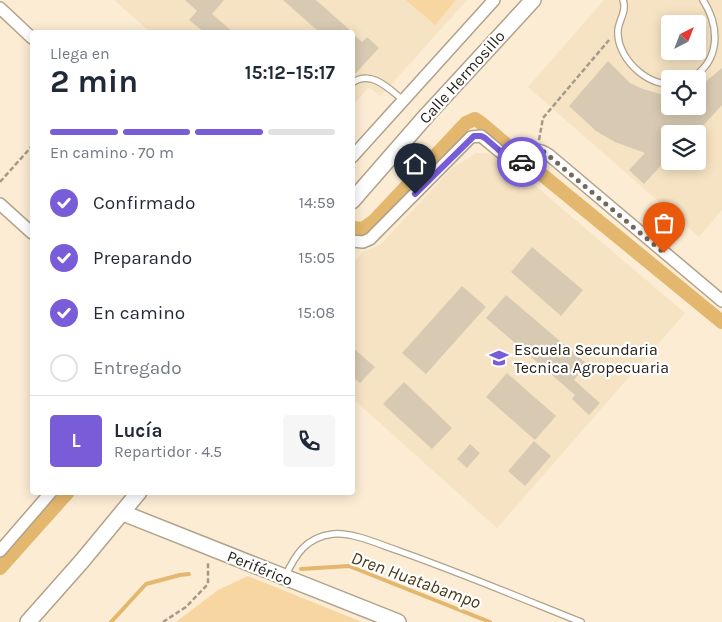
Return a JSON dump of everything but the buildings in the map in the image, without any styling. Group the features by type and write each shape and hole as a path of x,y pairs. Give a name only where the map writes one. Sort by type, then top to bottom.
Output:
{"main road":[{"name":"Calle Hermosillo","path":"355,199 427,115 533,0"},
{"path":"28,622 137,495"},
{"name":"Periférico","path":"123,513 398,622"}],"street":[{"name":"Calle Hermosillo","path":"355,154 494,0"},
{"path":"0,8 30,36"},
{"path":"355,241 364,242 378,232 474,136 481,136 516,165 535,151 543,151 549,155 722,301"},
{"path":"0,204 30,231"},
{"path":"0,551 49,495"}],"lane":[{"path":"624,0 624,14 618,30 619,42 623,51 639,73 652,81 661,82"},
{"path":"701,70 711,58 715,26 711,12 703,0"},
{"path":"355,82 364,77 375,79 404,100"},
{"path":"285,578 294,558 302,548 310,542 326,536 342,534 369,540 429,562 581,622"}],"path":[{"path":"535,151 543,118 618,30"},
{"path":"0,182 30,148"},
{"path":"163,622 186,607 208,584 209,580"}],"shaded area":[{"path":"114,0 467,0 380,97 372,89 368,88 355,103 355,30 148,30"},
{"path":"406,0 456,0 435,25"},
{"path":"604,0 722,0 722,210 699,237 528,87"},
{"name":"Escuela Secundaria Tecnica Agropecuaria","path":"476,153 498,154 685,313 497,528 355,401 355,262 363,252 380,245 451,169"},
{"path":"248,576 362,622 176,622 218,590"}],"waterway":[{"path":"355,228 363,229 374,221 466,123 475,119 722,322"},
{"path":"0,568 65,495"},
{"name":"Dren Huatabampo","path":"301,569 349,566 490,622"},
{"name":"Dren Huatabampo","path":"111,622 146,584 189,574"}],"way so far":[{"path":"522,162 532,151 543,151 664,253"}],"place":[{"name":"Escuela Secundaria Tecnica Agropecuaria","path":"499,358"}],"route":[{"path":"415,194 466,142 477,135 485,138 516,165 522,162"}]}
